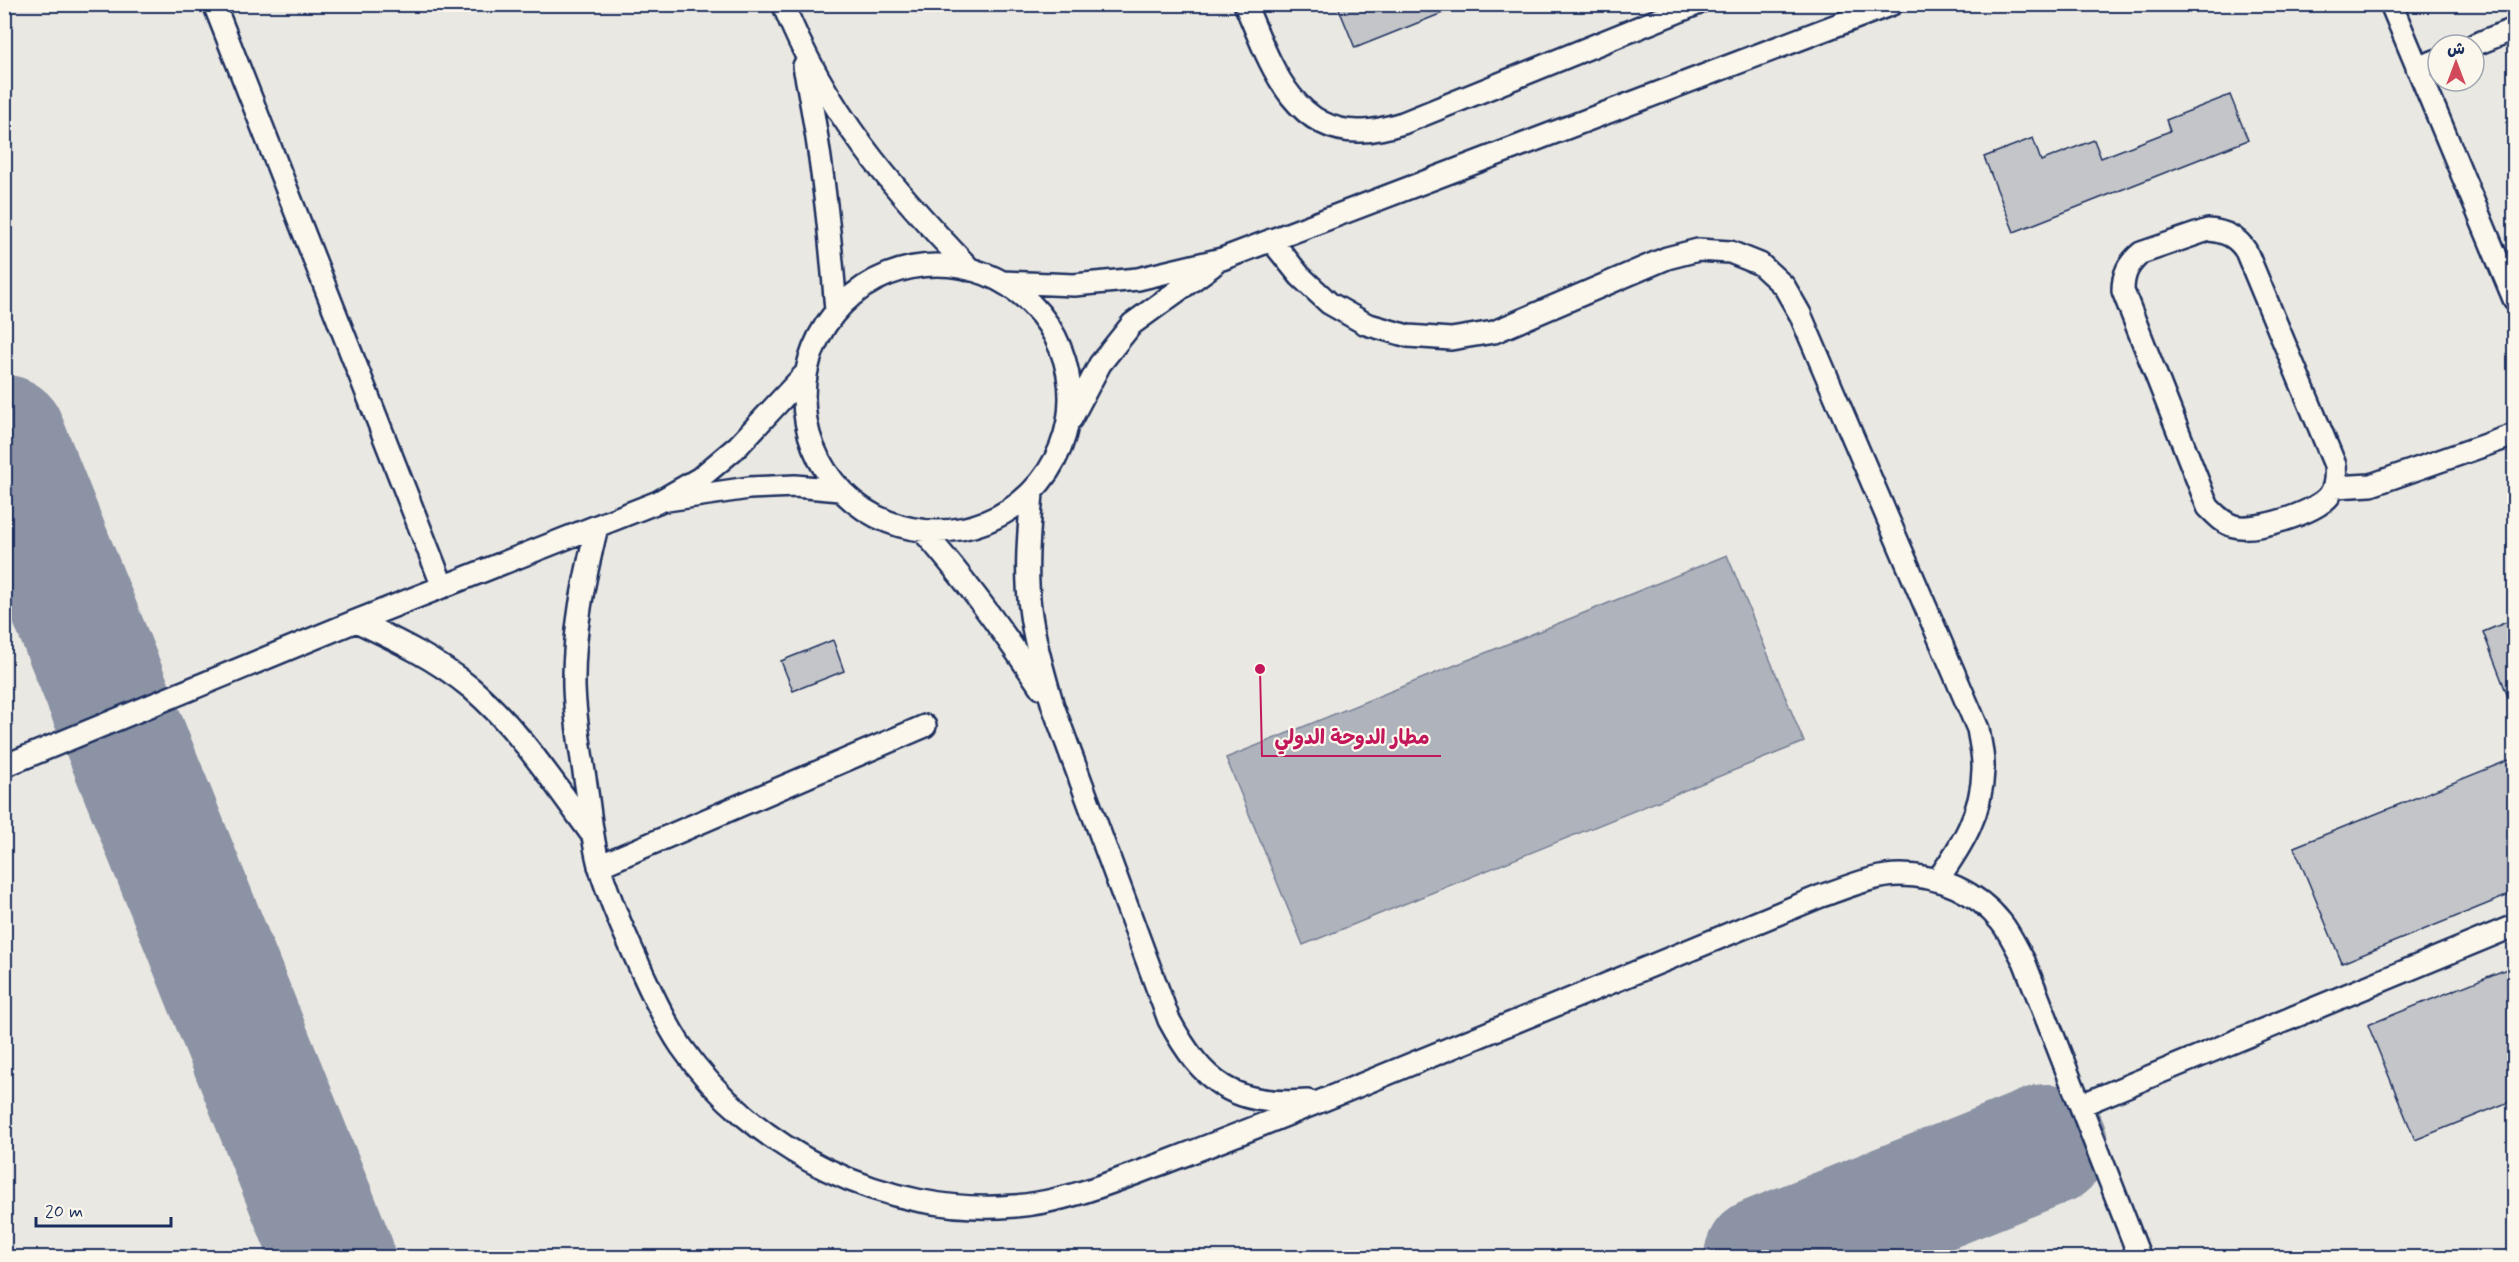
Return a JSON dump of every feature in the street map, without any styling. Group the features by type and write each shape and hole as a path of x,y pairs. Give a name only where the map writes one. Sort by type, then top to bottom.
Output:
{"lane":[{"path":"214,4 443,587"},
{"path":"783,4 800,48 818,135 830,223 836,311"},
{"path":"1245,4 1279,81 1301,109 1328,126 1361,132 1403,123 1697,4"},
{"path":"1002,282 1074,285 1138,279 1222,259 1892,4"},
{"path":"2391,4 2514,300"},
{"path":"2486,40 2514,29"},
{"path":"800,48 836,108 876,166 971,270"},
{"path":"2417,68 2426,65"},
{"path":"2208,230 2220,231 2240,242 2246,251 2335,465 2334,488 2319,505 2263,526 2248,528 2233,526 2219,518 2208,507 2124,291 2124,280 2132,261 2151,249 2208,230"},
{"path":"1271,240 1300,276 1329,303 1366,324 1408,336 1451,339 1494,332 1667,258 1698,250 1730,252 1760,264 1784,286 1800,314 1978,729 1984,768 1978,808 1962,845 1938,879"},
{"path":"1069,423 1070,382 1059,342 1035,308 1002,282 971,270 934,265 897,271 864,287 836,311 817,340 806,373 804,404 809,435 821,464 840,490 864,509 892,523 922,530 962,529 999,517 1032,493 1055,461 1069,423 1100,364 1132,324 1222,259"},
{"path":"4,766 357,621 658,502 700,478 738,446 806,373"},
{"path":"2334,488 2371,485 2514,435"},
{"path":"658,502 749,488 795,486 840,490"},
{"path":"1032,493 1028,551 1030,607 1041,662 1053,706 1169,1020 1185,1049 1207,1076 1226,1089 1256,1099 1306,1101 1333,1096"},
{"path":"597,527 582,593 576,634 574,685 577,727 599,866 652,995 680,1044 705,1077 738,1111 769,1136 844,1178 886,1193 929,1203 972,1207 1015,1206 1059,1199 1109,1183 1333,1096 1821,896 1860,883 1899,875 1938,879 1972,895 2001,922 2024,961 2140,1257"},
{"path":"922,530 995,618 1053,706"},
{"path":"357,621 437,664 470,687 499,714 525,744 593,834"},
{"path":"599,866 925,726"},
{"path":"2081,1105 2514,926"}],"shaded area":[{"path":"5,5 2514,5 2514,1257 5,1257"},
{"path":"1727,555 1804,742 1303,945 1226,758"}],"building":[{"path":"1337,4 1465,4 1355,48"},
{"path":"2230,95 2248,140 2014,232 1984,157 2033,138 2041,161 2094,140 2101,158 2170,131 2166,120"},
{"path":"2514,619 2514,700 2510,702 2483,632"},
{"path":"833,640 844,671 793,691 781,661"},
{"path":"2514,758 2514,893 2342,963 2294,847"},
{"path":"2514,966 2514,1100 2415,1140 2368,1025"}],"taxiway":[{"path":"4,436 334,1258"},
{"path":"1765,1258 2047,1145"}],"place":[{"name":"مطار الدوحة الدولي","path":"1260,669"}]}
